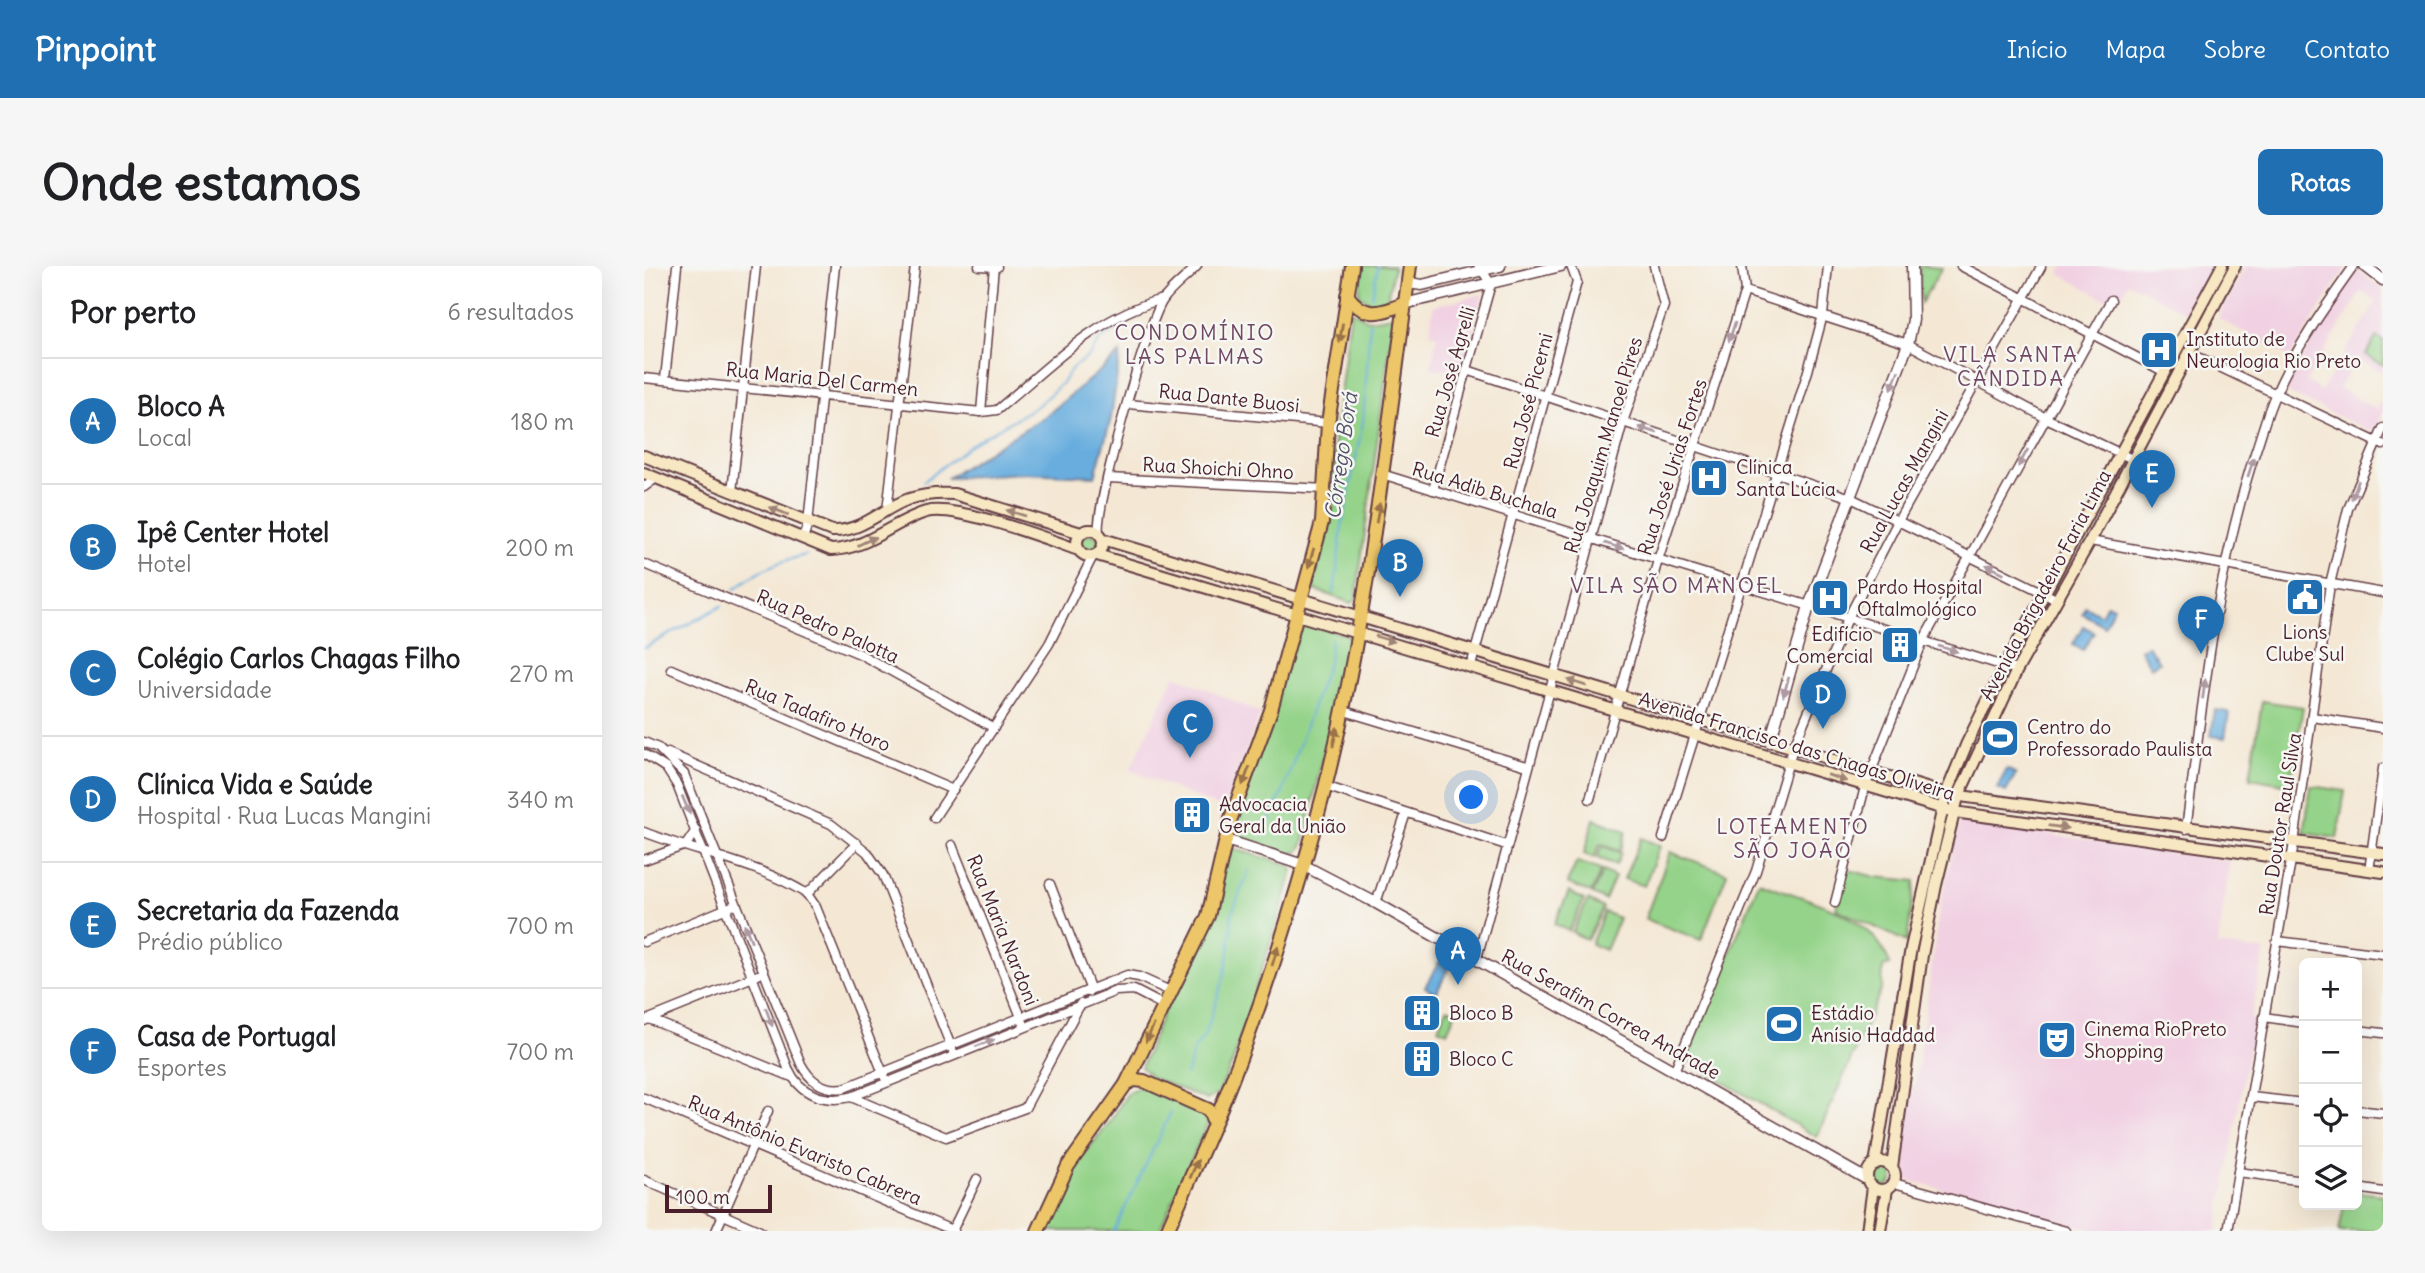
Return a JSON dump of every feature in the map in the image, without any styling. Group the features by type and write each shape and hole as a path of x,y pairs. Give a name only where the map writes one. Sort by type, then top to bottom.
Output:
{"main road":[{"path":"1038,1231 1068,1166 1126,1084 1208,916 1226,840 1270,710 1322,522 1328,424 1352,266"},
{"path":"1372,313 1394,302 1409,266"},
{"path":"1167,1231 1223,1104 1274,960 1325,786 1385,475 1409,266"},
{"name":"Avenida Brigadeiro Faria Lima","path":"1948,811 1945,794 2005,666 2222,266"},
{"name":"Avenida Brigadeiro Faria Lima","path":"1948,811 1958,797 2017,670 2090,541 2235,266"},
{"path":"1347,295 1357,308 1372,313 1405,304"},
{"path":"2163,371 2176,378"},
{"path":"644,456 808,523 844,531 923,495 954,494 1094,532 1277,592 1298,606"},
{"path":"644,473 831,550 846,550 916,516 942,511 1014,528 1087,555 1273,605 1298,606"},
{"path":"1087,555 1103,548 1094,532"},
{"path":"1087,555 1077,541 1094,532"},
{"path":"2078,535 2090,541"},
{"path":"1273,605 1277,592"},
{"name":"Avenida Francisco das Chagas Oliveira","path":"1298,606 1359,617 1793,748 1870,774 1958,797 2186,830 2377,853"},
{"name":"Avenida Francisco das Chagas Oliveira","path":"1298,606 1357,631 1948,811 2383,872"},
{"path":"2014,821 2016,805"},
{"path":"1867,1231 1869,1176 1948,811"},
{"path":"2112,835 2116,819"},
{"path":"2184,846 2186,830"},
{"path":"2224,851 2227,835"},
{"path":"1880,1231 1895,1174 1892,1167 1916,955"},
{"path":"1136,1064 1143,1081"},
{"path":"1126,1084 1134,1080 1143,1081 1209,1110 1214,1124"},
{"path":"1209,1110 1223,1104"},
{"path":"1869,1176 1884,1163 1892,1167"},
{"path":"1869,1176 1890,1186"}],"street":[{"path":"665,379 677,266"},
{"path":"732,492 756,266"},
{"path":"803,538 808,523 835,266"},
{"path":"887,511 915,266"},
{"path":"979,266 996,267 981,412"},
{"path":"1094,532 1128,404 1163,299 1198,266"},
{"path":"1408,283 1422,285 1479,268 1500,266"},
{"path":"1405,304 1561,266"},
{"name":"Rua José Picerni","path":"1471,666 1577,282 1572,266"},
{"name":"Rua Joaquim Manoel Pires","path":"1477,958 1527,766 1623,422 1664,306 1654,266"},
{"name":"Rua José Urias Fortes","path":"1590,799 1658,560 1745,291 1742,266"},
{"path":"1663,838 1701,721 1823,315 1828,266"},
{"path":"1770,741 1809,606 1908,344 1913,320 1912,266"},
{"path":"1961,266 2163,371"},
{"path":"2186,830 2223,564 2275,395 2296,352 2354,266"},
{"path":"2365,266 2383,280"},
{"name":"Rua Lucas Mangini","path":"1675,1069 1756,871 1788,761 1848,618 1898,521 2041,267"},
{"name":"Rua José Agrelli","path":"1433,490 1491,284 1479,268"},
{"path":"1745,291 1908,344 2046,418 2132,459"},
{"name":"Rua Maria Del Carmen","path":"644,378 981,412 997,410 1099,324 1139,305 1163,299"},
{"path":"1835,903 1864,787 1923,641 2112,300"},
{"path":"2190,353 2379,444"},
{"path":"1467,370 1851,498 2056,599"},
{"name":"Rua Dante Buosi","path":"1128,404 1328,424"},
{"name":"Rua Doutor Raul Silva","path":"2228,1231 2294,843 2330,583 2348,509 2379,444 2383,428"},
{"name":"Rua Adib Buchala","path":"1385,475 2017,670"},
{"path":"644,487 656,478"},
{"name":"Rua Shoichi Ohno","path":"1108,478 1326,489"},
{"path":"890,492 902,503"},
{"path":"2090,541 2383,593"},
{"path":"934,818 1064,618 1087,555"},
{"name":"Rua Pedro Palotta","path":"644,564 860,654 994,727"},
{"name":"Rua Tadafiro Horo","path":"671,669 953,790"},
{"path":"1341,710 1527,766"},
{"path":"2312,717 2383,728"},
{"path":"644,742 658,748 676,765 687,781 801,1064 816,1083 946,1137 1025,1108 1090,988 1050,884"},
{"path":"644,754 676,765 699,767 831,824 857,843 883,875 955,1055"},
{"path":"676,765 696,830 792,1077"},
{"path":"687,781 690,772 699,767"},
{"path":"2369,871 2377,853 2383,768"},
{"path":"1325,786 1506,845"},
{"path":"1376,904 1406,813"},
{"path":"647,859 691,841 696,830"},
{"path":"647,833 679,846 715,854 807,894 816,907 886,1082"},
{"path":"647,833 654,846 647,859"},
{"name":"Rua Serafim Correa Andrade","path":"1226,840 1303,865 1477,958 1869,1176"},
{"path":"807,894 857,843"},
{"name":"Rua Maria Nardoni","path":"952,845 1025,1028"},
{"path":"725,877 730,868 741,864"},
{"path":"644,942 737,904"},
{"path":"2277,941 2383,954"},
{"path":"647,1020 764,973"},
{"path":"835,1089 883,1073 1127,975 1139,977 1170,992"},
{"path":"1127,975 1129,989"},
{"path":"647,1020 792,1077 817,1097 833,1100 851,1097 1081,1005 1129,989 1163,1005"},
{"path":"678,1007 673,1019 678,1031"},
{"path":"2264,1017 2299,1022"},
{"path":"2362,1031 2383,1033"},
{"path":"778,1071 801,1064"},
{"path":"874,1107 875,1087"},
{"path":"2251,1097 2299,1102"},
{"name":"Rua Antônio Evaristo Cabrera","path":"644,1098 953,1231"},
{"path":"716,1231 768,1111"},
{"path":"2362,1111 2383,1113"},
{"path":"2238,1172 2299,1180"},
{"path":"953,1231 977,1179"},
{"path":"644,1180 760,1231"},
{"path":"1890,1186 2066,1231"},
{"path":"2362,1189 2383,1192"}],"shaded area":[{"path":"2064,266 2211,266 2186,313 2128,282 2120,300 2110,294 2107,300 2059,274"},
{"path":"2246,266 2347,266 2290,357 2218,318"},
{"path":"2358,270 2383,289 2383,341 2376,337 2366,354 2383,365 2383,373 2357,358 2339,388 2377,410 2383,400 2383,414 2372,432 2284,391 2329,312","holes":["2361,292 2377,301 2321,391 2306,381"]},
{"path":"1483,294 1461,372 1431,368 1437,335 1430,333 1433,306"},
{"path":"1175,675 1260,713 1224,809 1130,770"},
{"path":"1965,822 2230,861 2218,945 2265,951 2250,1019 2254,1020 2217,1231 2098,1231 1907,1180 1900,1158 1912,1087 1916,1081 1939,911 1959,824"}],"green space":[{"path":"1362,266 1394,266 1387,300 1373,304 1359,295"},
{"path":"1919,266 1942,268 1921,303"},
{"path":"1351,310 1368,320 1394,316 1356,599 1352,603 1312,589 1333,511 1334,439"},
{"path":"2376,337 2383,341 2383,365 2366,355"},
{"path":"1086,534 1094,534 1099,543 1097,550 1086,552 1081,547 1081,539"},
{"path":"1299,621 1350,636 1303,844 1298,852 1291,853 1273,851 1253,844 1233,829"},
{"path":"2262,701 2303,707 2290,785 2250,778"},
{"path":"2311,786 2345,791 2337,838 2304,833"},
{"path":"1594,819 1626,831 1620,851 1600,844 1594,858 1584,854"},
{"path":"1641,838 1660,846 1644,886 1624,879"},
{"path":"1602,846 1621,853 1616,865 1597,858"},
{"path":"1234,849 1290,865 1293,871 1233,1061 1219,1093 1207,1100 1151,1077 1141,1067 1228,854"},
{"path":"1670,852 1727,873 1701,940 1645,919"},
{"path":"1577,862 1601,870 1591,893 1567,883"},
{"path":"1846,869 1875,877 1915,881 1907,942 1836,909"},
{"path":"1603,871 1615,877 1605,900 1592,894"},
{"name":"Estádio Anísio Haddad","path":"1759,882 1836,910 1854,920 1882,947 1890,965 1883,967 1882,988 1817,1137 1686,1060"},
{"path":"1569,892 1584,900 1569,931 1554,924"},
{"path":"1588,900 1603,908 1587,940 1572,932"},
{"path":"1604,912 1619,918 1605,950 1591,944"},
{"path":"1447,1008 1456,1012 1447,1032 1438,1028"},
{"path":"1141,1086 1202,1113 1209,1121 1159,1231 1045,1231 1072,1169 1110,1122 1127,1094"},
{"path":"1882,1165 1890,1168 1893,1176 1890,1184 1882,1187 1874,1184 1871,1176 1874,1168"},
{"path":"2362,1193 2383,1195 2383,1231 2339,1231 2343,1210 2362,1210"}],"water":[{"path":"1120,354 1111,418 1095,476 1021,473 947,478 1047,415"},
{"path":"2107,604 2114,607 2104,626 2082,613 2085,606 2101,615"},
{"path":"2083,626 2094,632 2083,650 2073,644"},
{"path":"2147,645 2159,662 2151,667 2140,650"},
{"path":"2215,710 2229,712 2225,738 2211,736"},
{"path":"2007,769 2016,774 2006,792 1997,788"},
{"path":"1439,962 1449,967 1436,994 1425,987"}],"waterway":[{"name":"Córrego Borá","path":"1372,296 1378,266"},
{"path":"924,481 972,444 1037,406 1062,383 1072,368 1089,356 1101,339 1140,314"},
{"name":"Córrego Borá","path":"1334,593 1342,526 1363,422 1370,323"},
{"path":"735,589 768,568 806,555"},
{"path":"644,648 722,606"},
{"name":"Córrego Borá","path":"1263,835 1283,791 1329,660 1331,639"},
{"name":"Córrego Borá","path":"1186,1075 1194,1050 1205,1035 1223,981 1229,953 1232,913 1249,870"},
{"name":"Córrego Borá","path":"1114,1231 1171,1112"}],"place":[{"name":"Instituto de Neurologia Rio Preto","path":"2159,350"},
{"name":"Clínica Santa Lúcia","path":"1709,478"},
{"name":"Secretaria da Fazenda","path":"2152,508"},
{"name":"Ipê Center Hotel","path":"1400,597"},
{"name":"Lions Clube Sul","path":"2305,597"},
{"name":"Pardo Hospital Oftalmológico","path":"1830,598"},
{"name":"Edifício Comercial","path":"1900,645"},
{"name":"Casa de Portugal","path":"2201,654"},
{"name":"Clínica Vida e Saúde","path":"1823,729"},
{"name":"Centro do Professorado Paulista","path":"2000,738"},
{"name":"Colégio Carlos Chagas Filho","path":"1190,758"},
{"name":"Advocacia Geral da União","path":"1192,815"},
{"name":"Bloco A","path":"1458,985"},
{"name":"Bloco B","path":"1422,1013"},
{"name":"Estádio Anísio Haddad","path":"1784,1024"},
{"name":"Cinema RioPreto Shopping","path":"2057,1040"},
{"name":"Bloco C","path":"1422,1059"}],"district":[{"name":"CONDOMÍNIO LAS PALMAS","path":"1195,344"},
{"name":"VILA SANTA CÂNDIDA","path":"2011,366"},
{"name":"VILA SÃO MANOEL","path":"1677,585"},
{"name":"LOTEAMENTO SÃO JOÃO","path":"1793,838"}]}
